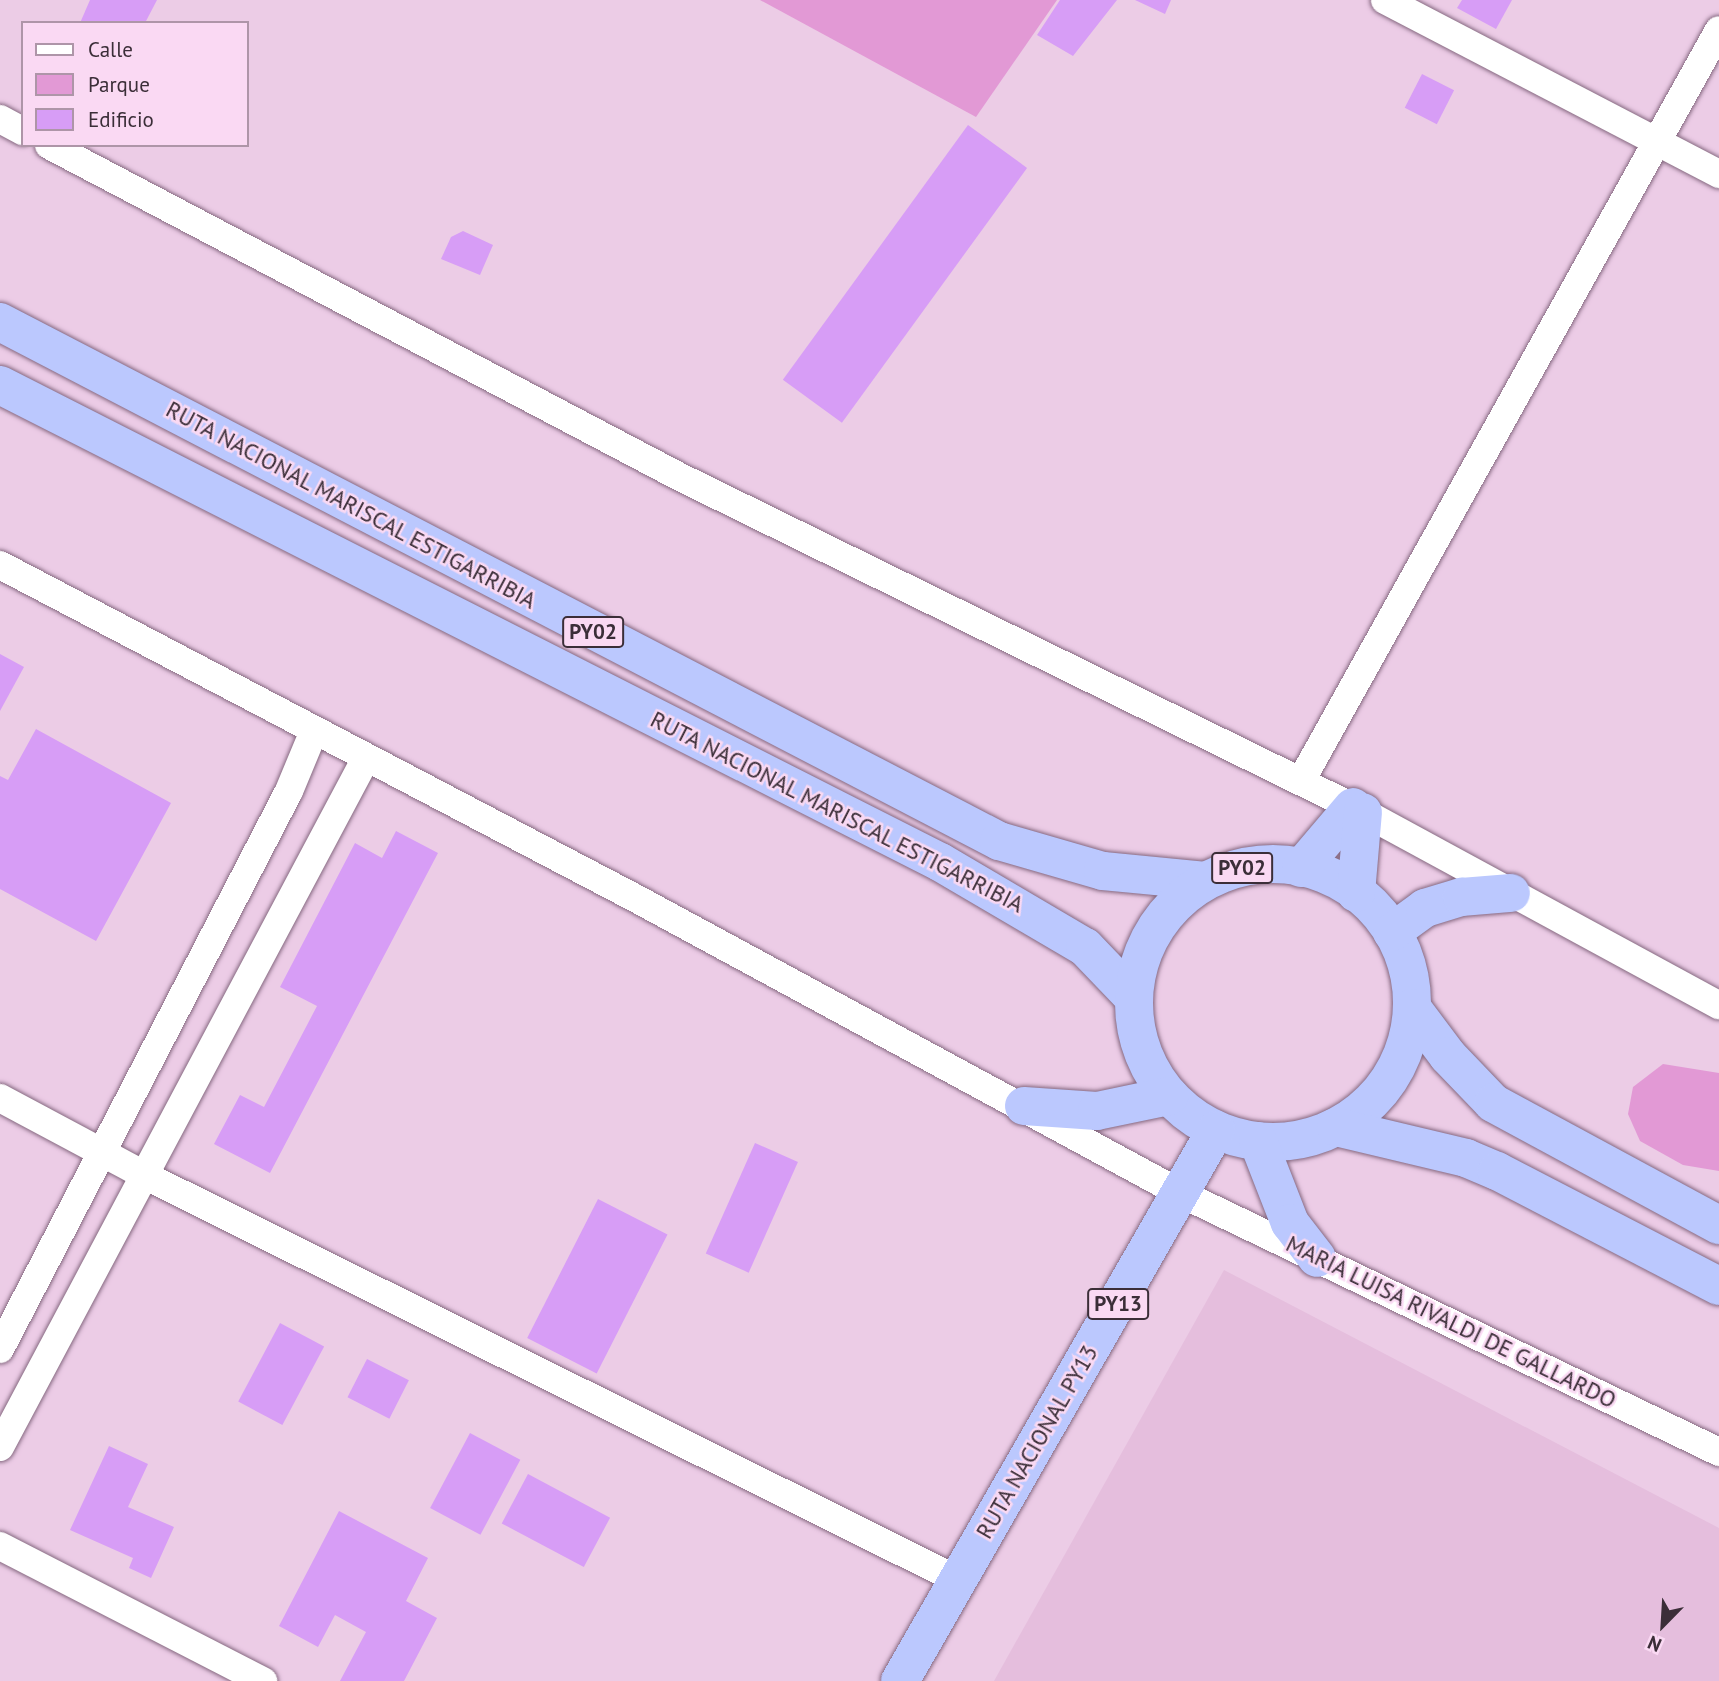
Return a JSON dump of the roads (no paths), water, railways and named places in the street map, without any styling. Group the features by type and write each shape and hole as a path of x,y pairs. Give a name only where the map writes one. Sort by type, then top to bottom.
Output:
{"highway":[{"name":"RUTA NACIONAL MARISCAL ESTIGARRIBIA","path":"0,322 999,841 1103,871 1206,881"},
{"name":"RUTA NACIONAL MARISCAL ESTIGARRIBIA","path":"0,384 962,874 1085,947 1133,997"},
{"path":"1301,868 1358,809"},
{"path":"1356,893 1358,809"},
{"name":"PY02","path":"1256,865 1301,868 1356,893 1392,932 1407,970 1412,1008 1405,1044 1390,1078 1357,1114 1336,1127 1303,1139 1258,1141 1216,1130 1169,1096 1141,1048 1133,997 1139,962 1154,929 1177,902 1206,881 1256,865"},
{"path":"1392,932 1425,908 1462,897 1511,892"},
{"name":"PY02","path":"1412,1008 1448,1056 1493,1103 1719,1225"},
{"path":"1024,1107 1097,1111 1169,1096"},
{"path":"1336,1127 1486,1167 1719,1286"},
{"name":"RUTA NACIONAL PY13","path":"900,1681 956,1579 1182,1195 1216,1130"},
{"path":"1258,1141 1290,1223 1317,1258"}],"street":[{"path":"1385,0 1719,174"},
{"path":"1301,781 1719,30"},
{"path":"0,119 21,130"},
{"path":"53,147 680,477 1358,809 1719,1005"},
{"name":"MARIA LUISA RIVALDI DE GALLARDO","path":"0,565 1024,1107 1182,1195 1719,1452"},
{"path":"0,1349 289,791 314,731"},
{"path":"0,1447 366,758"},
{"path":"0,1098 104,1151 144,1175 956,1579"},
{"path":"0,1546 263,1681"}]}
